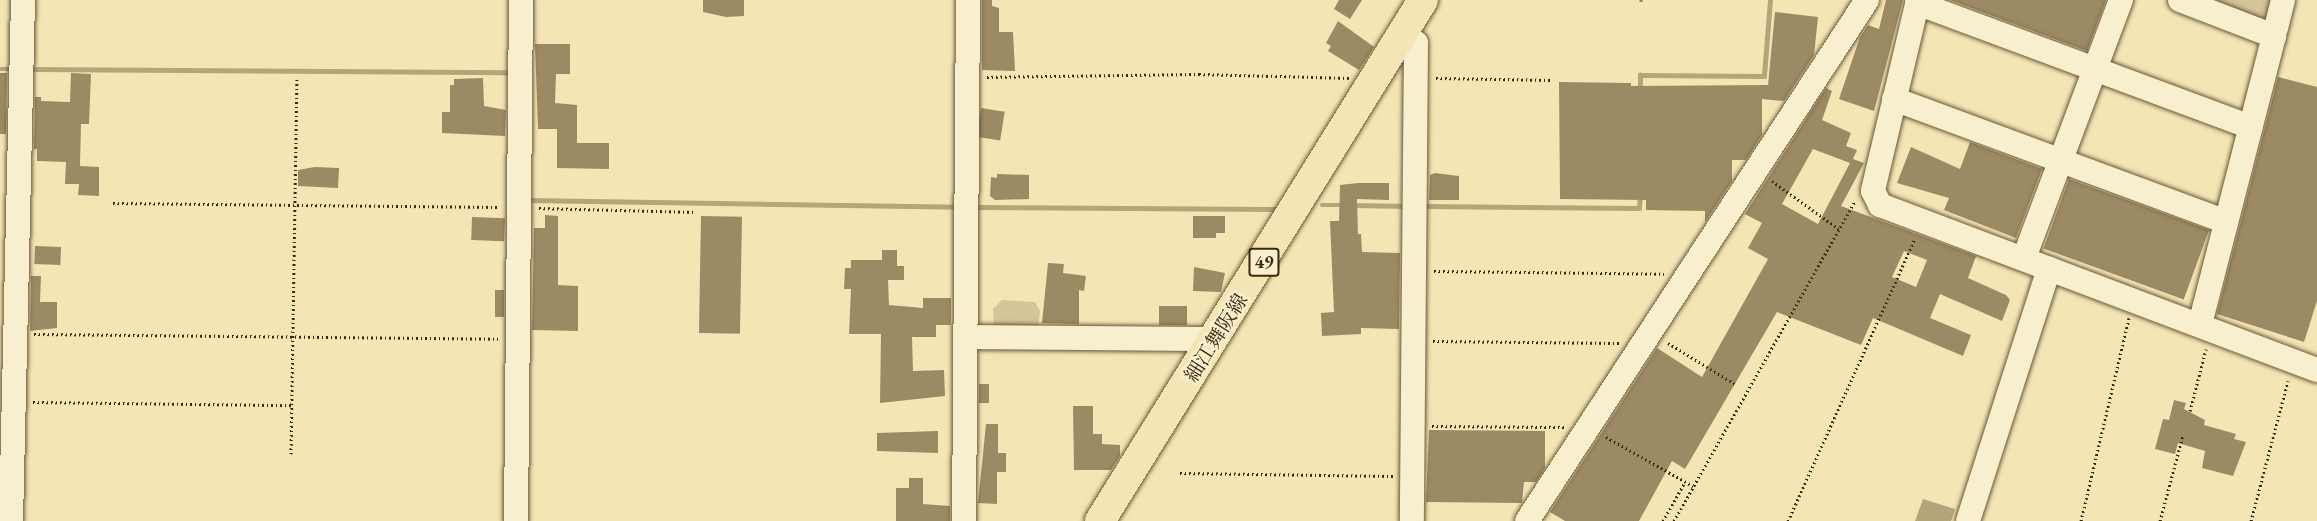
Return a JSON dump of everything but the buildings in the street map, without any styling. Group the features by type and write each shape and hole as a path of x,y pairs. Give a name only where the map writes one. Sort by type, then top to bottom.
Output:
{"main road":[{"name":"細江舞阪線","path":"1100,521 1212,345 1423,0"}],"street":[{"path":"11,521 6,470 13,402 9,332 23,0"},
{"path":"516,521 521,0"},
{"path":"964,521 968,0"},
{"path":"1527,521 1867,0"},
{"path":"2027,250 2121,0"},
{"path":"2180,0 2274,36 2226,222 2207,323"},
{"path":"2276,27 2283,0"},
{"path":"2251,127 1917,1 1873,191 1880,205 2135,301 2207,323 2317,370"},
{"path":"1402,35 1416,43 1412,521"},
{"path":"1894,99 2226,222"},
{"path":"1969,521 2049,269"},
{"path":"965,337 1203,339 1212,345"}],"path":[{"path":"967,77 1199,74 1364,78 1373,84"},
{"path":"291,454 297,77"},
{"path":"1416,78 1551,80"},
{"path":"1756,170 1839,229"},
{"path":"1674,521 1855,201 1873,191"},
{"path":"113,203 519,207 696,212"},
{"path":"1788,521 1922,221"},
{"path":"1414,270 1681,274 1686,277"},
{"path":"2082,521 2135,301"},
{"path":"2190,411 2207,323"},
{"path":"9,332 518,339"},
{"path":"1414,341 1635,344 1645,339 1735,384"},
{"path":"2251,521 2294,362"},
{"path":"13,402 292,405"},
{"path":"1413,425 1587,429 1693,486"},
{"path":"2160,521 2183,435"},
{"path":"1180,473 1413,476"},
{"path":"1662,521 1685,482"}],"shaded area":[{"path":"2193,0 2288,0 2280,33"},
{"path":"1002,300 1035,302 1040,311 1038,328 994,328 993,309"},
{"path":"1923,499 1955,509 1951,521 1915,521"}],"waterway":[{"path":"1640,90 1640,75 1764,76 1770,0"},
{"path":"0,69 15,69"},
{"path":"30,69 513,72"},
{"path":"1422,206 1639,208 1640,195"},
{"path":"528,200 959,207"},
{"path":"1322,205 1344,205"},
{"path":"1352,205 1407,206"},
{"path":"973,207 1276,209"}]}
